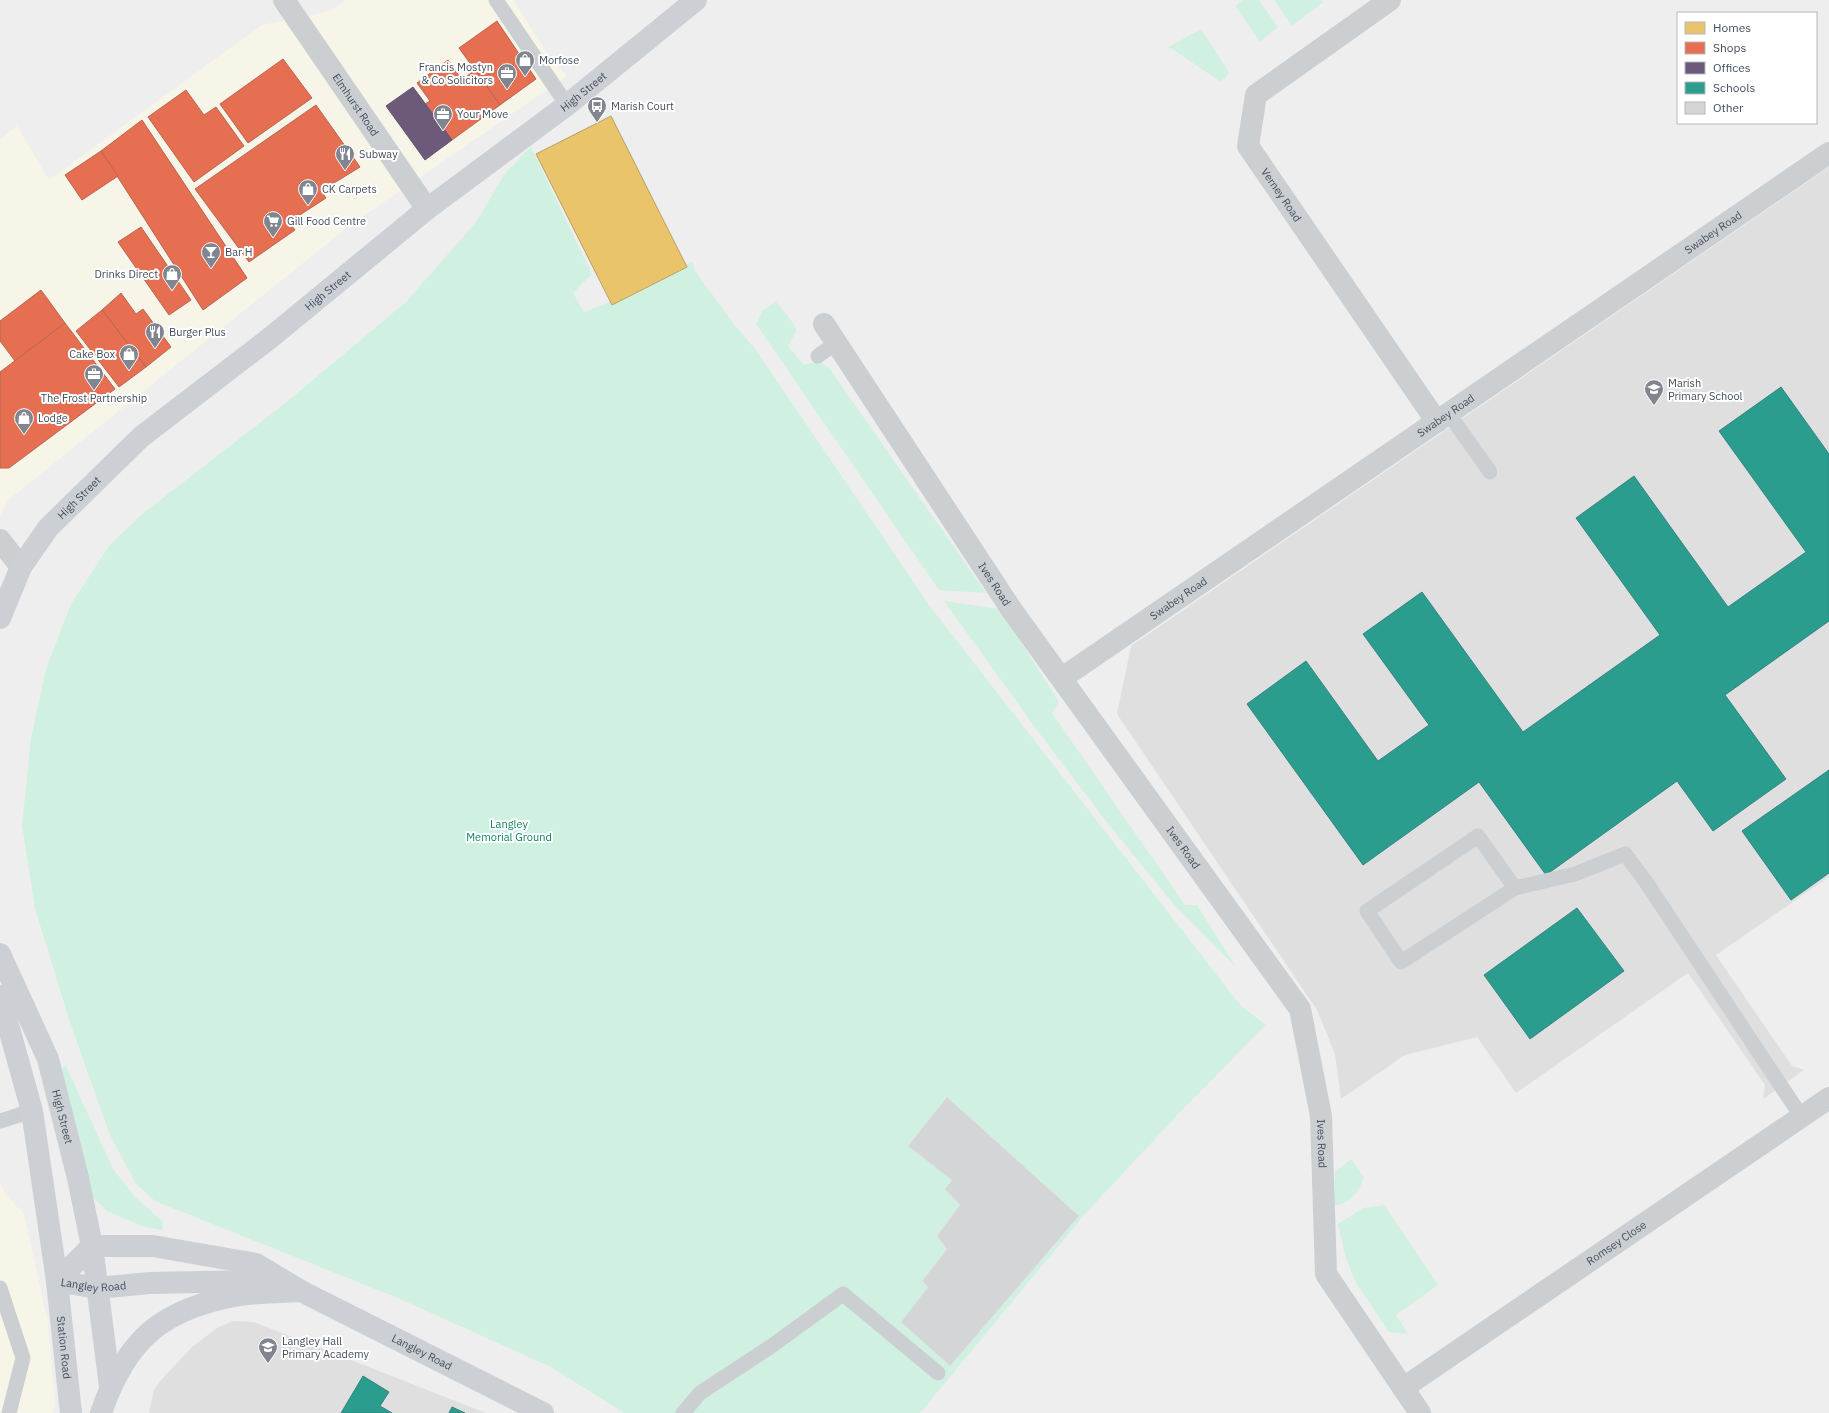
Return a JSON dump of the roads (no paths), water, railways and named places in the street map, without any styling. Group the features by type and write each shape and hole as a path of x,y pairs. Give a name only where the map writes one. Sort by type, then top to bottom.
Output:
{"main road":[{"name":"High Street","path":"0,618 21,567 48,528 142,437 270,338 427,209 567,105 696,0"},
{"name":"High Street","path":"0,954 48,1059 78,1178 92,1246 97,1288"},
{"path":"0,996 32,1111 57,1281"},
{"name":"Langley Road","path":"57,1281 92,1246 153,1246 256,1264 301,1291 542,1413"},
{"name":"Langley Road","path":"57,1281 97,1288 150,1283 251,1281 301,1291"},
{"name":"Station Road","path":"57,1281 72,1413"},
{"path":"97,1288 110,1386"},
{"path":"101,1413 110,1386 123,1362 152,1329 168,1317 204,1302 241,1295 301,1291"}],"street":[{"name":"Elmhurst Road","path":"284,0 427,209"},
{"name":"Verney Road","path":"1390,0 1256,95 1248,146 1443,418"},
{"name":"Swabey Road","path":"1062,678 1829,153"},
{"name":"Ives Road","path":"824,324 1011,609 1300,1009 1321,1116 1326,1274 1420,1413"},
{"path":"0,540 21,567"},
{"name":"Romsey Close","path":"1403,1388 1800,1116 1829,1098"}],"lane":[{"path":"496,0 567,105"},
{"path":"818,356 836,343"},
{"path":"1443,418 1490,472"},
{"path":"1515,888 1478,836 1367,911 1401,962 1515,888 1575,874 1625,854 1646,882 1800,1116"},
{"path":"0,1121 32,1111"},
{"path":"0,1288 23,1358 9,1413"},
{"path":"683,1413 700,1393 773,1344 843,1294 938,1373"}],"place":[{"name":"Morfose","path":"525,77"},
{"name":"Francis Mostyn & Co Solicitors","path":"507,90"},
{"name":"Marish Court","path":"597,123"},
{"name":"Your Move","path":"443,131"},
{"name":"Subway","path":"345,171"},
{"name":"CK Carpets","path":"308,206"},
{"name":"Gill Food Centre","path":"273,238"},
{"name":"Bar H","path":"211,269"},
{"name":"Drinks Direct","path":"172,291"},
{"name":"Burger Plus","path":"155,349"},
{"name":"Cake Box","path":"129,371"},
{"name":"The Frost Partnership","path":"94,391"},
{"name":"Marish Primary School","path":"1654,406"},
{"name":"Lodge","path":"24,435"},
{"name":"Langley Hall Primary Academy","path":"268,1364"}],"park label":[{"name":"Langley Memorial Ground","path":"509,830"}]}
